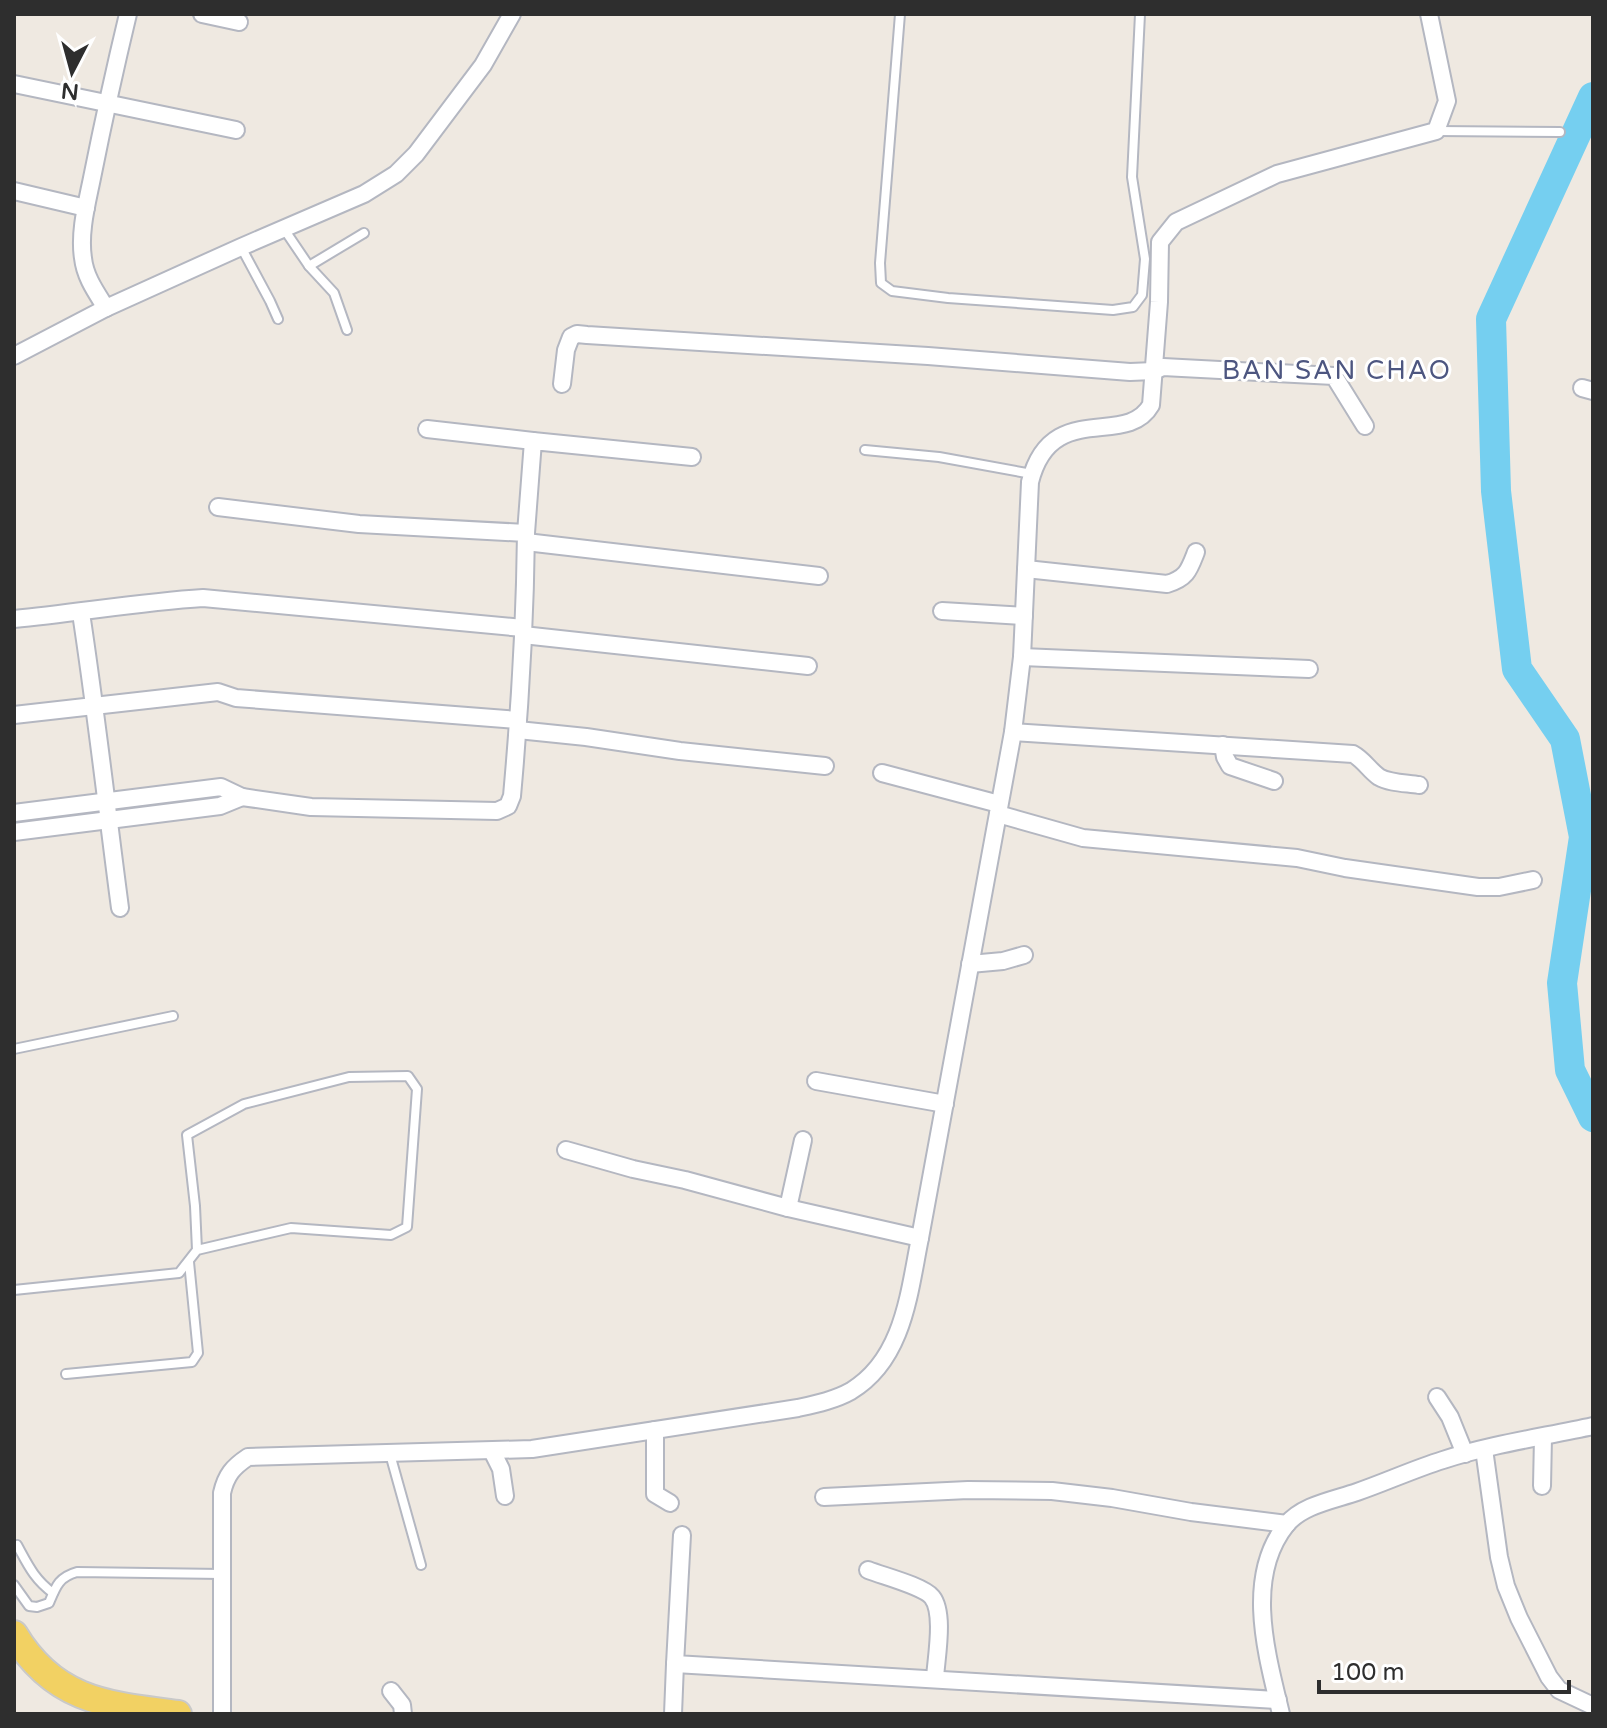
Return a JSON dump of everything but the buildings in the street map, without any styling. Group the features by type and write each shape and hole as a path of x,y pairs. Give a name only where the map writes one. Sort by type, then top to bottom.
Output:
{"main road":[{"path":"14,1634 25,1652 46,1675 70,1689 124,1707 167,1713"}],"street":[{"path":"106,308 88,277 82,257 86,208 128,14"},
{"path":"202,14 239,22"},
{"path":"14,356 106,308 364,194 396,174 416,154 483,65 512,14"},
{"path":"222,1714 222,1493 226,1477 248,1457 532,1449 798,1408 852,1390 875,1370 889,1351 902,1321 920,1238 1013,732 1022,657 1030,482 1034,467 1044,448 1057,438 1074,431 1137,419 1151,405 1160,242 1176,222 1277,174 1436,131 1447,101 1429,14"},
{"path":"14,84 236,130"},
{"path":"14,191 86,208"},
{"path":"562,384 566,350 571,337 577,334 1130,372 1154,371 1163,367 1334,376 1365,426"},
{"path":"427,429 692,457"},
{"path":"14,813 221,787 242,797 311,807 497,811 508,806 512,796 518,725 533,441"},
{"path":"218,507 359,524 526,538 819,576"},
{"path":"1026,569 1167,584 1185,575 1196,552"},
{"path":"14,619 203,598 808,666"},
{"path":"942,611 1024,616"},
{"path":"81,613 120,908"},
{"path":"1022,657 1309,669"},
{"path":"14,715 218,692 236,698 518,725 680,751 825,766"},
{"path":"1013,732 1353,754 1362,758 1376,775 1384,779 1419,785"},
{"path":"1223,745 1230,766 1274,781"},
{"path":"882,773 1083,838 1297,858 1478,887 1499,887 1533,880"},
{"path":"14,832 220,806 242,797"},
{"path":"970,964 1003,961 1024,955"},
{"path":"816,1081 945,1104"},
{"path":"788,1208 803,1140"},
{"path":"566,1150 788,1208 920,1238"},
{"path":"1437,1397 1450,1417 1465,1454"},
{"path":"675,1664 935,1678 1280,1707 1262,1619 1261,1598 1273,1547 1287,1524 1310,1507 1443,1460 1593,1426"},
{"path":"655,1430 655,1494 670,1503"},
{"path":"1542,1486 1543,1437"},
{"path":"1484,1449 1506,1586 1549,1677 1559,1690 1593,1706"},
{"path":"492,1451 501,1469 505,1496"},
{"path":"824,1497 968,1490 1052,1491 1287,1524"},
{"path":"673,1714 682,1535"},
{"path":"868,1570 916,1587 931,1596 939,1619 935,1678"},
{"path":"391,1691 402,1705 403,1714"}],"lane":[{"path":"900,14 880,263 881,283 892,291 906,293 1113,310 1133,307 1142,295 1145,259 1132,177 1140,14"},
{"path":"1436,131 1560,132"},
{"path":"284,229 309,266 334,293 347,330"},
{"path":"309,266 364,233"},
{"path":"241,247 278,319"},
{"path":"865,450 939,457 1032,474"},
{"path":"14,1049 173,1016"},
{"path":"14,1290 179,1273 197,1250 187,1135 244,1104 349,1077 408,1076 417,1089 407,1227 391,1235 291,1228 197,1250"},
{"path":"66,1374 192,1362 198,1353 189,1261"},
{"path":"390,1454 421,1565"},
{"path":"17,1545 33,1575 53,1593"},
{"path":"14,1585 29,1606 37,1607 49,1603 57,1581 77,1572 222,1574"}],"waterway":[{"path":"1593,97 1491,319 1496,491 1517,669 1565,739 1584,837 1562,983 1570,1070 1593,1117"}],"district":[{"name":"BAN SAN CHAO","path":"1337,370"}]}
